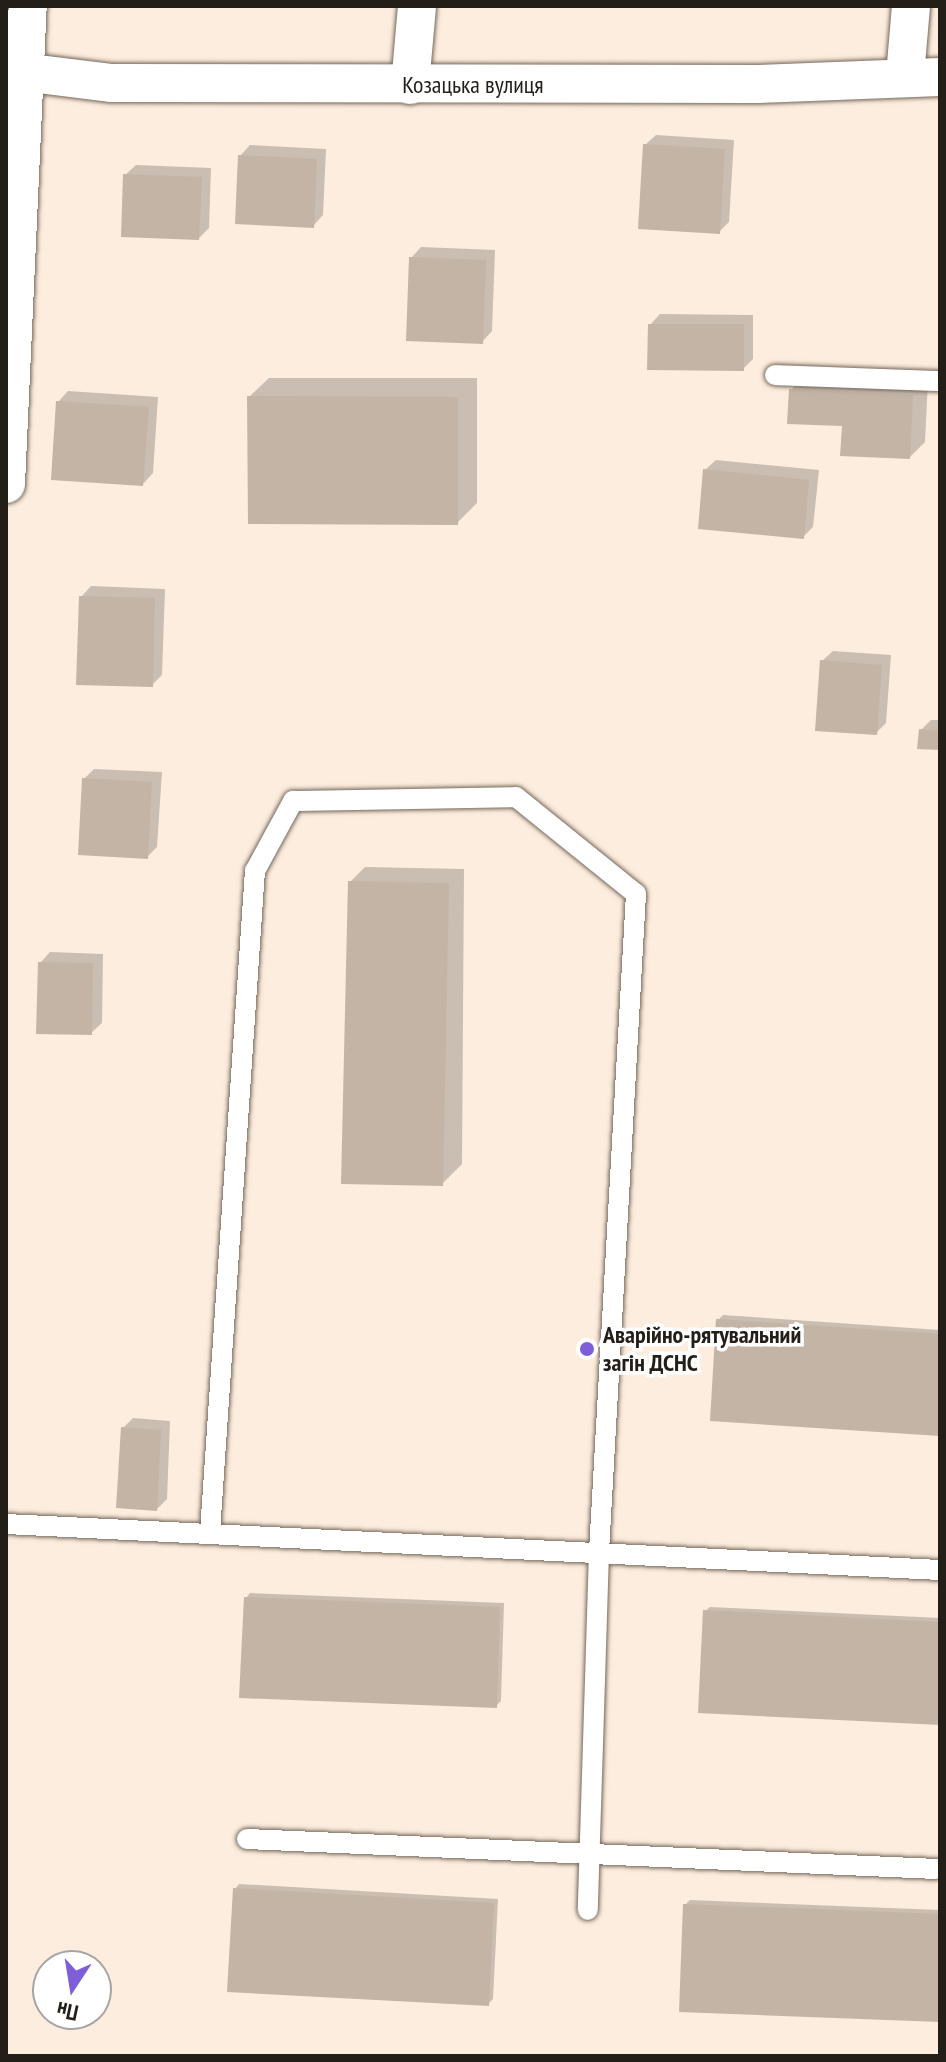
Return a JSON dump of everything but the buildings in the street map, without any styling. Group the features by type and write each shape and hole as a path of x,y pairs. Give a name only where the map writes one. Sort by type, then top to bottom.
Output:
{"street":[{"path":"6,484 18,72 28,6"},
{"path":"410,85 417,6"},
{"path":"911,6 922,77"},
{"name":"Козацька вулиця","path":"18,72 112,83 410,85 922,77"}],"lane":[{"path":"775,375 940,381"},
{"path":"210,1532 255,871 293,801 516,797 636,894 599,1552 588,1910"},
{"path":"6,1524 940,1570"},
{"path":"247,1839 936,1869"}],"place":[{"name":"Аварійно-рятувальний загін ДСНС","path":"587,1349"}]}
